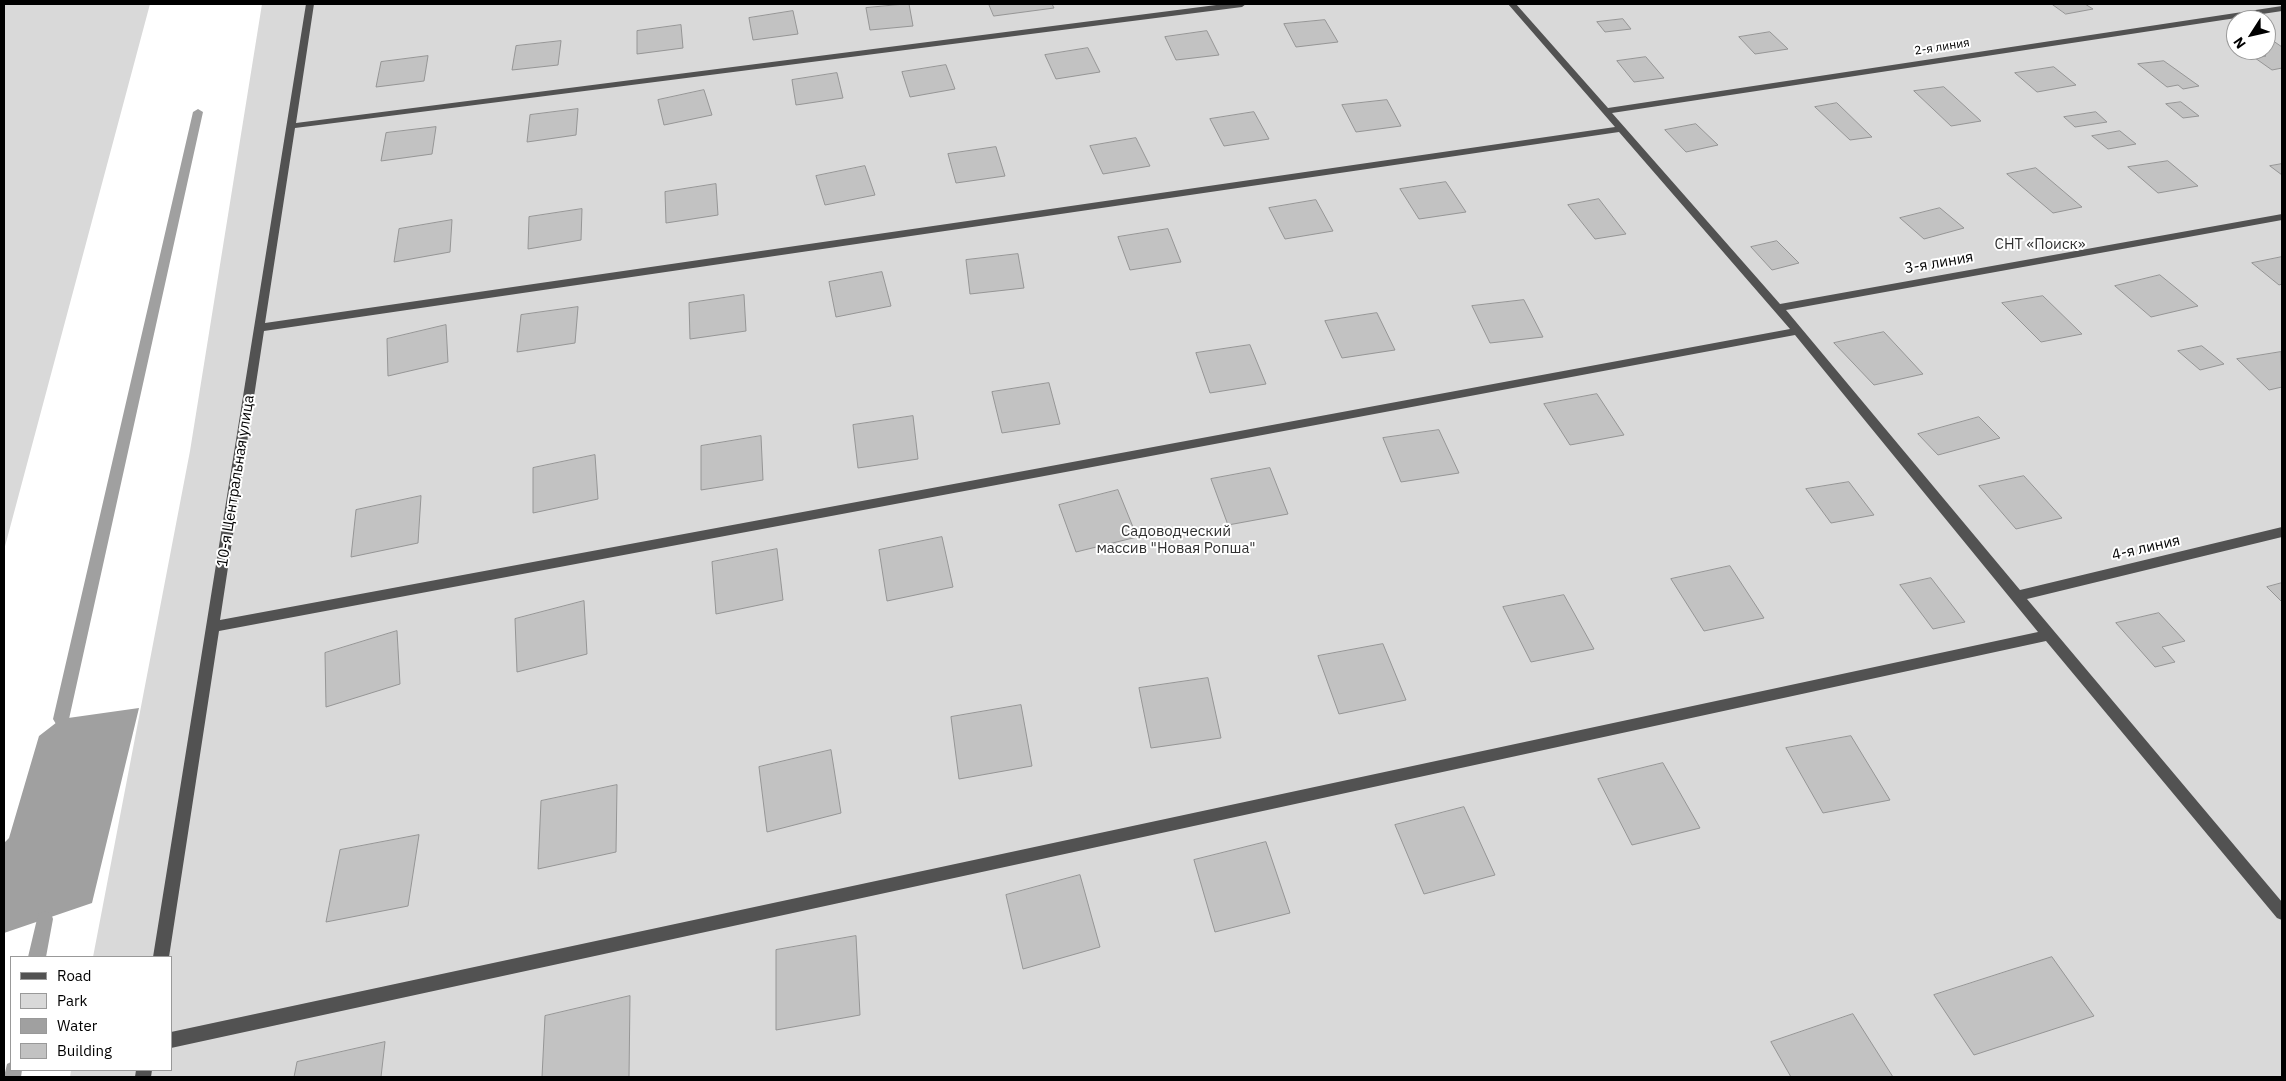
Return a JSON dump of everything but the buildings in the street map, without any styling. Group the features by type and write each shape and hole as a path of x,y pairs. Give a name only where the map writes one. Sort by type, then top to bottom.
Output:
{"street":[{"name":"10-я Центральная улица","path":"161,956 310,4"},
{"path":"291,126 1242,4"},
{"path":"1512,4 1798,331 2282,913"},
{"name":"2-я линия","path":"1606,111 2282,8"},
{"path":"259,328 1622,129"},
{"name":"3-я линия","path":"1778,308 2282,216"},
{"path":"213,627 1798,331"},
{"name":"4-я линия","path":"2017,596 2282,532"},
{"path":"172,1040 2049,635"}],"green space":[{"path":"4,4 150,4 4,550"},
{"name":"Садоводческий массив \"Новая Ропша\"","path":"262,4 2282,4 2282,1077 70,1077 71,1071 172,1071 172,956 93,956 190,451"}],"water":[{"path":"139,708 92,903 4,933 4,843 9,838 39,736 61,719"}],"waterway":[{"path":"61,719 198,112"},
{"path":"37,956 45,919"},
{"path":"12,1077 13,1071"}],"park label":[{"name":"СНТ «Поиск»","path":"2040,245"}]}
